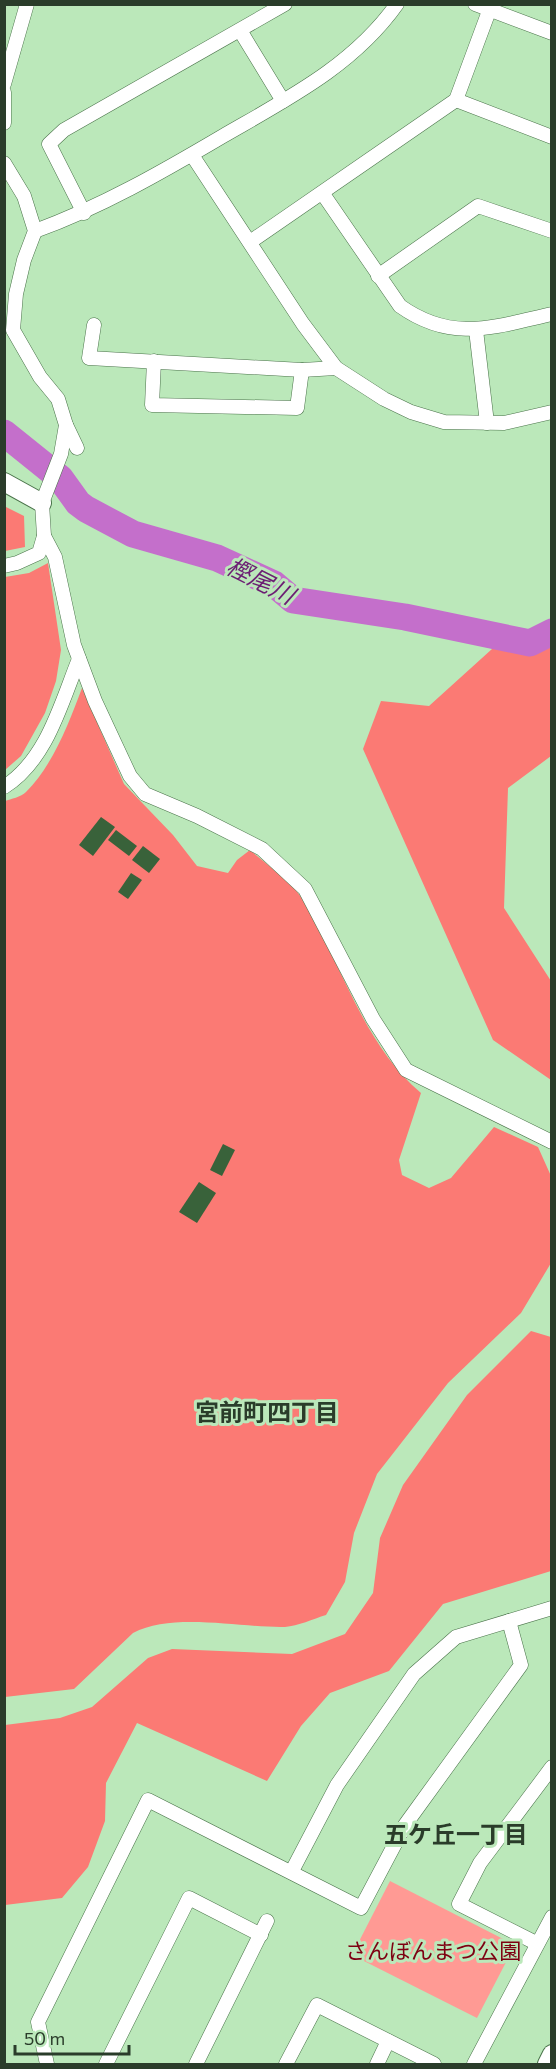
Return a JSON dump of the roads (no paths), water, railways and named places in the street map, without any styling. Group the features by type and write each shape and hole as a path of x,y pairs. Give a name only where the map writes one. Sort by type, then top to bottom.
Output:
{"street":[{"path":"4,84 27,4"},
{"path":"84,213 49,144 64,130 241,32 285,4"},
{"path":"35,231 84,213 192,155 283,101 353,54 381,27 397,4"},
{"path":"475,4 552,33"},
{"path":"250,242 323,194 456,100 489,10"},
{"path":"241,32 283,101"},
{"path":"4,92 4,123"},
{"path":"456,100 552,137"},
{"path":"192,155 303,324 336,368 384,399 411,412 444,422 504,423 552,412"},
{"path":"4,164 24,196 35,231 24,260 16,294 14,330 40,377 58,399 66,425 77,448"},
{"path":"323,194 400,306 416,317 435,326 476,330 552,314"},
{"path":"378,276 477,206 552,231"},
{"path":"94,325 90,358 302,370 336,368"},
{"path":"476,330 488,423"},
{"path":"154,361 152,405 297,408 302,370"},
{"path":"4,566 39,553 44,536 42,503 61,454 66,425"},
{"path":"4,482 42,503"},
{"path":"44,536 55,557 63,606 95,701 130,776 145,794 197,816 262,849 305,889 373,1019 406,1070 552,1142"},
{"path":"4,787 21,776 35,759 79,659"},
{"path":"292,1871 337,1785 414,1674 456,1637 552,1608"},
{"path":"47,2064 38,2022 148,1800 361,1908 405,1826 521,1665 509,1621"},
{"path":"536,1943 459,1904 480,1863 552,1767"},
{"path":"106,2064 189,1898 261,1935"},
{"path":"474,2064 536,1943 552,1917"},
{"path":"196,2064 267,1922"},
{"path":"286,2064 317,2005 434,2064"},
{"path":"377,2064 388,2041"},
{"path":"547,2064 552,2054"}],"waterway":[{"name":"樫尾川","path":"4,433 60,478 78,503 86,509 133,534 217,558 274,584 293,600 405,617 530,643 552,632"}],"district":[{"name":"宮前町四丁目","path":"267,1411"},
{"name":"五ケ丘一丁目","path":"456,1833"}],"park label":[{"name":"さんぼんまつ公園","path":"433,1950"}]}
